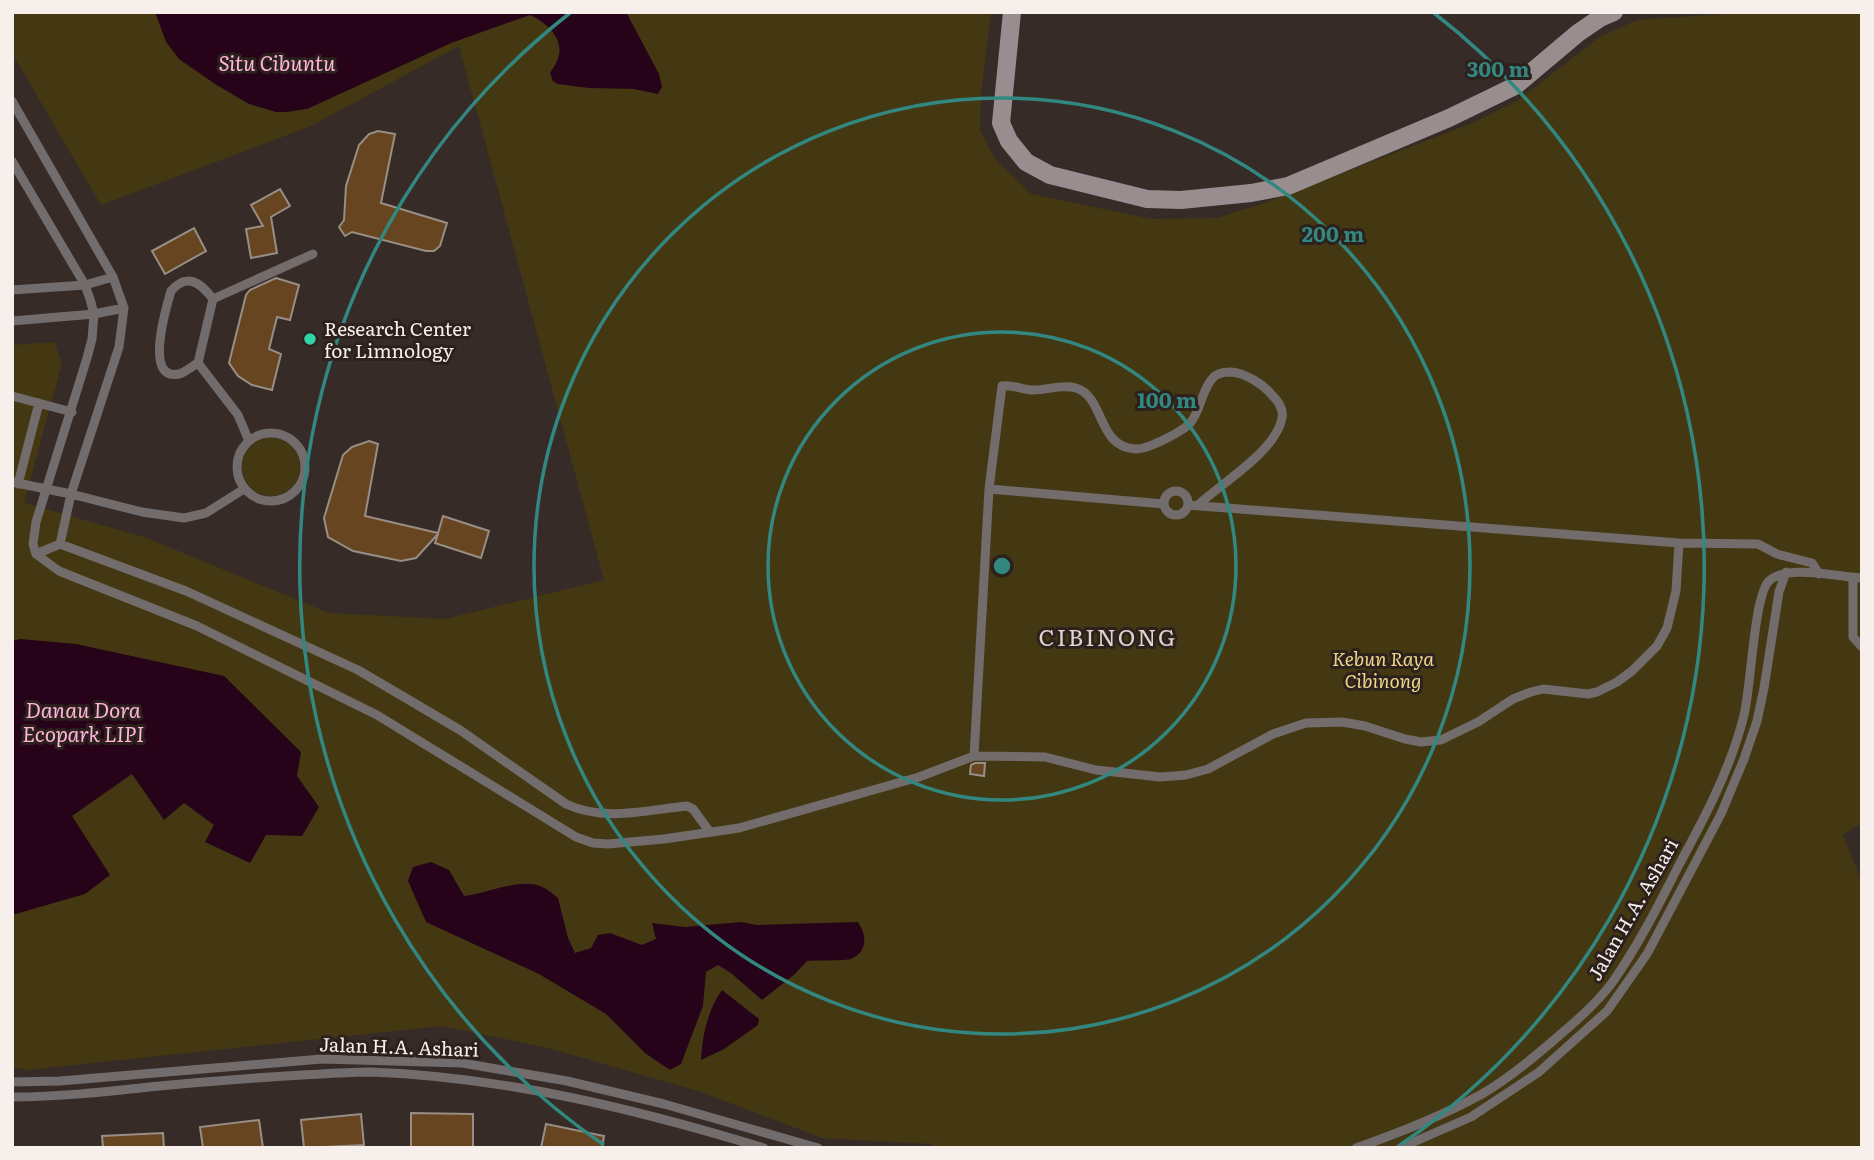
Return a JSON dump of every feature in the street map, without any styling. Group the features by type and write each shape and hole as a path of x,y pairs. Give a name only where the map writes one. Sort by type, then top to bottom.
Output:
{"street":[{"path":"1012,12 1001,123 1009,141 1026,162 1050,175 1147,198 1181,200 1251,193 1288,186 1437,124 1515,86 1578,33 1614,12"}],"lane":[{"path":"12,101 113,277 124,308 119,347 71,494 60,544"},
{"path":"12,161 85,285 94,314 92,339 72,412 33,536 36,554 59,571 197,626 377,715 576,837 593,843 664,839 739,828 846,796 919,778 974,756 1045,757 1096,770 1160,778 1208,769 1273,734 1306,723 1342,722 1421,742 1441,740 1478,722 1513,699 1531,692 1543,689 1588,694 1608,688 1632,671 1657,646 1667,628 1676,591 1679,543"},
{"path":"213,299 313,254"},
{"path":"12,290 85,285 113,277"},
{"path":"195,282 202,285 213,299 198,363 177,374 166,371 158,346 171,291 176,285 195,282"},
{"path":"12,321 94,314 124,308"},
{"path":"198,363 238,415 248,441"},
{"path":"974,756 989,489 1002,386 1006,385 1030,390 1076,388 1089,398 1116,443 1125,449 1140,450 1190,423 1211,379 1219,373 1233,372 1265,388 1280,404 1283,416 1276,433 1263,451 1193,504 1186,511 1178,515 1169,513 1164,503 1167,496 1177,491 1193,504 1679,543 1758,544 1777,554 1812,563 1819,574"},
{"path":"12,396 72,412"},
{"path":"39,402 15,483 47,488 142,512 184,518 206,513 244,489"},
{"path":"262,434 285,436 297,446 305,467 298,489 293,494 279,501 256,499 244,489 236,464 240,451 248,441 262,434"},
{"path":"989,489 1164,503"},
{"path":"36,554 60,544 186,591 358,670 460,730 566,804 593,814 687,806 693,809 709,831"},
{"path":"1786,572 1857,578 1853,637 1862,646"},
{"name":"Jalan H.A. Ashari","path":"1356,1148 1436,1117 1483,1093 1556,1039 1601,998 1614,981 1659,905 1702,823 1734,752 1749,698 1763,589 1773,577 1786,572"},
{"name":"Jalan H.A. Ashari","path":"1400,1148 1471,1117 1539,1072 1607,1011 1647,954 1721,814 1744,759 1757,721 1779,593 1786,572"},
{"path":"322,1059 323,1074"},
{"name":"Jalan H.A. Ashari","path":"12,1082 60,1081 322,1059 462,1063 664,1104 818,1148"},
{"name":"Jalan H.A. Ashari","path":"12,1097 62,1096 229,1079 370,1072 460,1079 562,1095 764,1148"},
{"path":"60,1081 62,1096"},
{"path":"600,1104 603,1090"}],"green space":[{"name":"Kebun Raya Cibinong","path":"12,12 991,12 981,94 980,130 995,159 1031,194 1152,219 1217,218 1270,201 1470,124 1517,101 1601,36 1637,20 1752,12 1862,12 1862,823 1843,835 1862,882 1862,1148 933,1148 932,1144 822,1138 698,1091 548,1048 442,1026 27,1070 12,1067 12,345 54,342 62,363 24,503 144,537 329,613 445,619 604,580 459,46 311,126 101,205 12,53"},
{"path":"271,438 287,443 295,451 300,467 295,483 287,491 271,496 255,491 247,483 242,467 247,451 255,443"}],"water":[{"name":"Situ Cibuntu","path":"155,12 626,12 659,74 662,87 658,94 634,89 558,84 553,81 550,73 557,62 559,44 548,27 530,15 451,43 307,109 276,112 249,104 179,59 166,42"},
{"name":"Danau Dora Ecopark LIPI","path":"20,639 76,644 224,676 301,752 297,776 319,807 302,836 266,835 250,863 205,842 214,825 184,803 164,820 132,774 72,816 110,875 85,894 12,915 12,641"},
{"path":"431,862 449,870 464,896 522,884 532,884 547,890 558,898 568,938 575,953 591,948 598,935 610,933 642,945 656,939 652,923 685,927 741,922 757,925 858,922 864,943 861,952 851,959 807,961 762,1000 718,965 706,972 703,1006 681,1064 670,1070 645,1053 606,1014 539,974 426,922 408,881 413,867"},
{"path":"722,990 759,1019 758,1025 724,1049 701,1060 707,1023"}],"building":[{"path":"378,131 395,134 381,203 447,223 440,246 434,251 352,232 345,236 339,227 344,220 346,186 359,145 369,134"},
{"path":"280,189 290,206 271,217 277,253 251,258 246,229 263,226 251,205"},
{"path":"194,228 206,251 165,274 152,251"},
{"path":"276,278 299,285 290,320 277,317 269,349 281,354 272,390 252,385 238,376 229,363 246,295 250,290"},
{"path":"369,441 378,444 365,516 438,533 443,516 489,531 481,558 435,543 438,534 416,558 401,561 353,551 328,537 324,518 343,455 352,447"},
{"path":"985,763 984,776 970,774 971,765"},
{"path":"411,1113 473,1114 473,1148 411,1147"},
{"path":"361,1114 364,1145 304,1148 301,1120"},
{"path":"259,1120 263,1148 203,1148 200,1127"},
{"path":"546,1124 604,1136 602,1148 541,1148"},
{"path":"163,1133 164,1148 103,1148 102,1136"}],"place":[{"name":"Research Center for Limnology","path":"310,339"}],"district":[{"name":"CIBINONG","path":"1108,636"}]}
